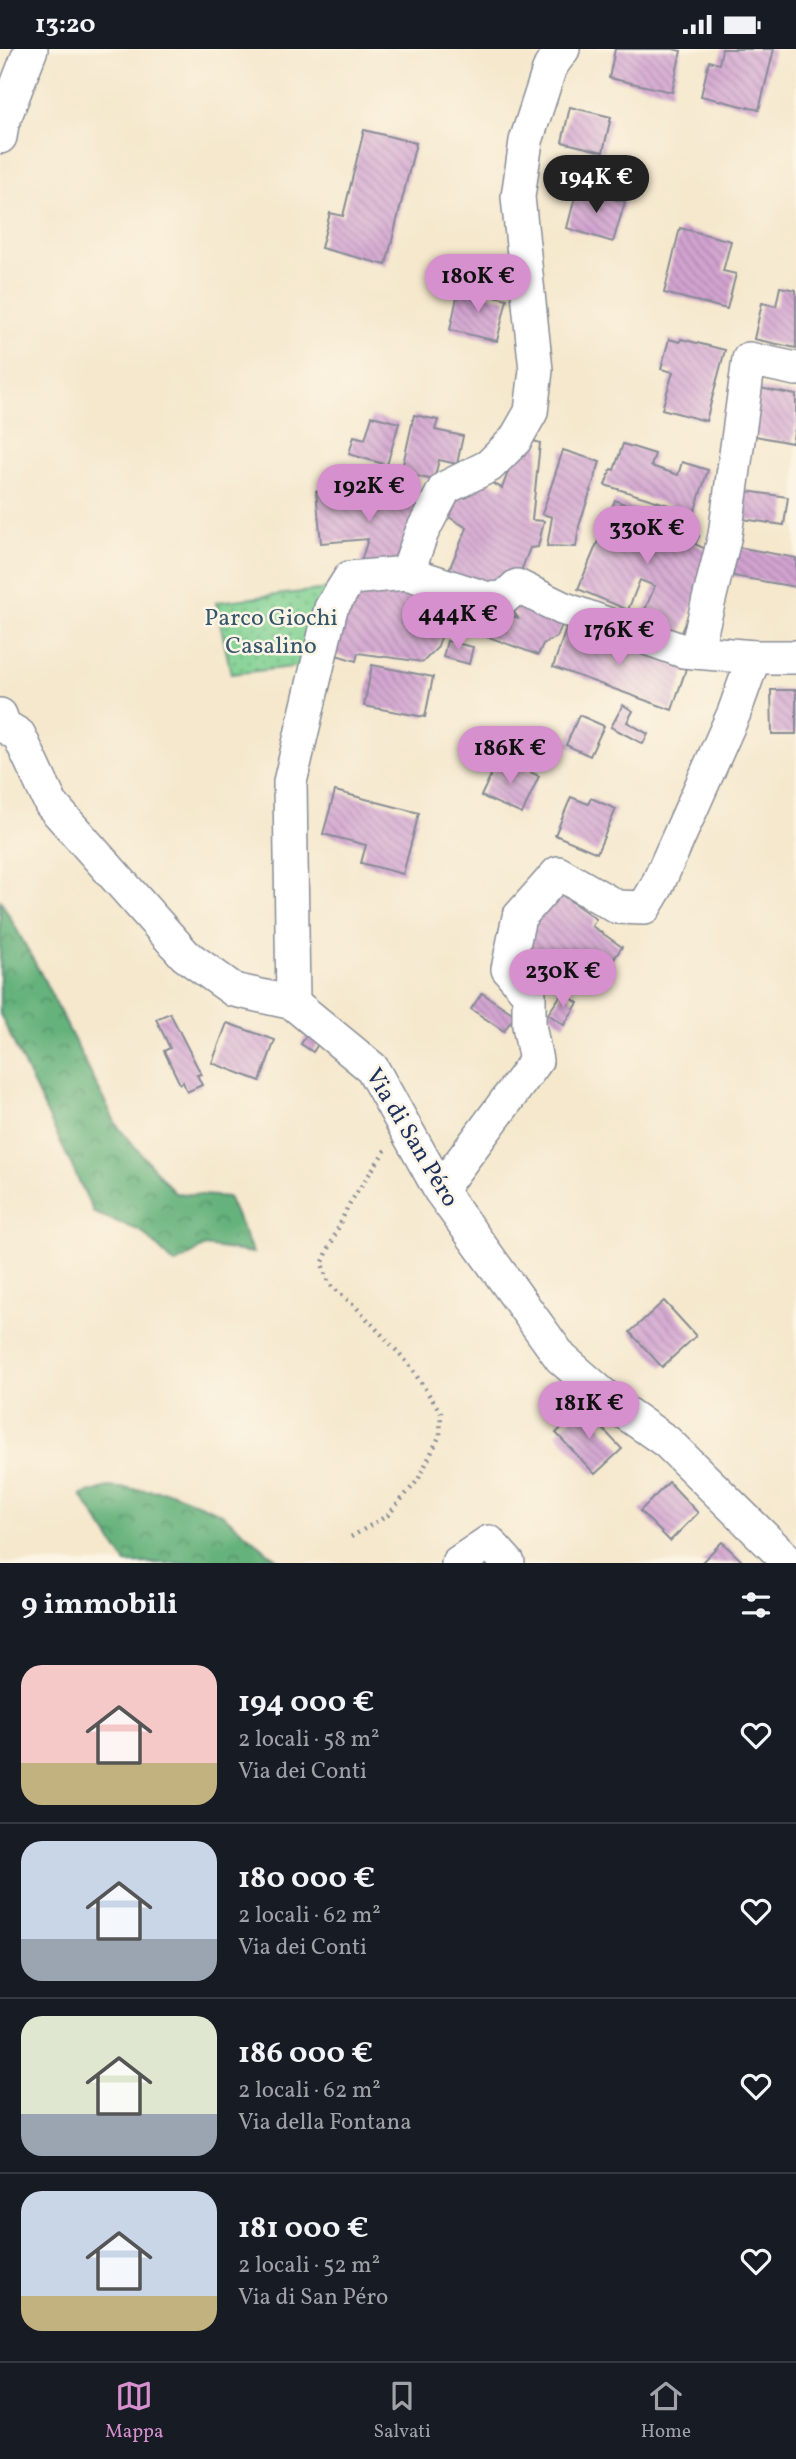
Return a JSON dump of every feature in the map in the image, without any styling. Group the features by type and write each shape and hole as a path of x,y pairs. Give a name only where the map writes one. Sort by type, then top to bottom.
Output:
{"street":[{"path":"0,137 2,124 31,49"},
{"path":"407,573 422,532 445,488 489,466 515,440 531,411 536,370 518,197 526,141 550,67 563,49"},
{"path":"696,652 725,535 749,359 796,369"},
{"path":"1,724 19,735 51,804 185,955 234,990 293,1003 290,782 331,608 350,578 407,573 488,599 504,598 517,586 562,607 683,651 754,657 796,657"},
{"path":"440,1190 536,1061 529,1025 529,994 508,969 519,918 558,873 617,907 644,908 656,888 728,726 754,657"},
{"name":"Via di San Péro","path":"293,1003 372,1068 440,1190 561,1358 617,1408 667,1442 790,1563"},
{"path":"458,1563 489,1542 508,1563"}],"path":[{"path":"351,1537 388,1515 418,1480 440,1435 442,1413 408,1363 356,1307 329,1284 323,1265 348,1206 402,1125"}],"green space":[{"name":"Parco Giochi Casalino","path":"329,589 318,664 231,674 216,602"},
{"path":"0,899 117,1126 175,1193 228,1197 253,1253 205,1246 175,1264 141,1231 94,1213 0,1014"},
{"path":"108,1487 171,1492 221,1513 281,1563 126,1563 81,1495"}],"building":[{"path":"615,49 681,51 672,92 609,78"},
{"path":"722,49 774,49 759,110 701,96 709,61 719,64"},
{"path":"570,107 611,117 603,152 562,142"},
{"path":"364,130 416,143 386,265 321,248 330,213 343,216"},
{"path":"577,189 625,202 613,242 567,228"},
{"path":"680,228 731,241 723,271 736,274 727,309 664,293"},
{"path":"780,287 796,290 796,348 754,339 762,303 776,306"},
{"path":"459,288 507,299 497,341 450,330"},
{"path":"669,339 680,342 681,339 725,350 706,421 662,409 673,372 661,369"},
{"path":"754,387 796,395 796,424 792,443 745,434"},
{"path":"414,415 438,420 435,430 463,436 457,464 439,460 434,480 401,473"},
{"path":"372,416 399,423 387,465 349,454 354,436 365,439"},
{"path":"521,437 540,443 532,520 544,521 538,547 530,548 519,576 487,594 445,579 467,528 442,513 457,491 466,498 482,478 502,488"},
{"path":"623,444 655,454 651,466 678,475 682,462 708,470 694,513 605,485 611,469 614,470"},
{"path":"563,450 600,462 579,526 576,547 547,546 552,517 542,514"},
{"path":"389,488 421,503 396,569 358,570 368,539 321,543 316,491 386,494"},
{"path":"739,490 788,497 784,525 735,518"},
{"path":"615,500 699,536 695,544 714,553 680,635 641,619 655,586 640,580 628,610 578,589"},
{"path":"738,547 796,558 796,587 733,576"},
{"path":"398,578 457,596 437,648 423,662 358,653 356,661 326,652 359,584"},
{"path":"472,602 518,618 509,605 557,608 563,622 557,637 543,644 538,655 464,628"},
{"path":"567,626 686,669 672,710 553,667"},
{"path":"447,641 473,647 469,664 443,657"},
{"path":"372,665 433,677 425,717 364,706"},
{"path":"771,690 796,690 796,734 772,734"},
{"path":"623,705 633,711 627,722 648,734 643,744 611,727"},
{"path":"579,715 604,726 590,756 566,745"},
{"path":"499,758 539,776 522,814 481,796"},
{"path":"335,791 419,813 403,874 361,863 366,845 323,834"},
{"path":"571,797 588,804 591,798 616,809 597,853 555,835"},
{"path":"558,892 596,919 592,926 622,947 594,988 561,964 553,976 517,950"},
{"path":"563,992 578,1003 564,1025 548,1014"},
{"path":"482,993 515,1015 504,1031 471,1009"},
{"path":"170,1013 201,1074 197,1075 202,1085 187,1092 183,1082 180,1084 164,1051 170,1048 156,1019"},
{"path":"227,1023 275,1040 260,1081 212,1063"},
{"path":"310,1029 323,1036 313,1052 301,1044"},
{"path":"664,1301 696,1336 662,1367 630,1332"},
{"path":"583,1408 622,1449 595,1474 556,1433"},
{"path":"669,1482 698,1513 670,1541 640,1511"},
{"path":"722,1542 744,1563 701,1563"}]}
